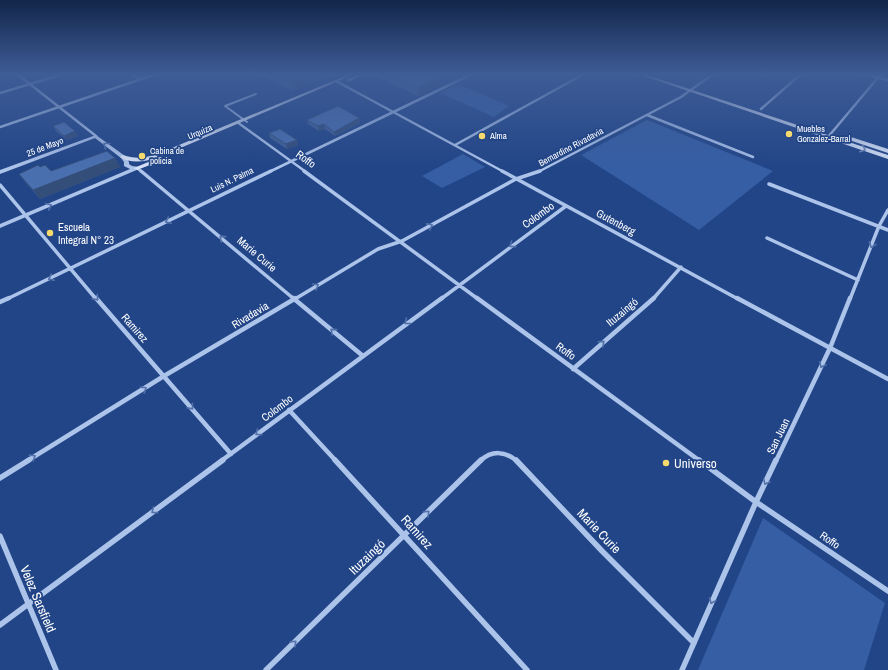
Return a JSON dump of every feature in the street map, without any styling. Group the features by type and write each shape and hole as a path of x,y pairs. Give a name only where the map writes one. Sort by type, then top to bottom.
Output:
{"main road":[{"name":"Urquiza","path":"122,157 132,160 144,160 157,156 282,105"},
{"path":"742,105 830,135 888,157"},
{"path":"748,105 761,109 780,118"},
{"name":"Urquiza","path":"137,168 242,122"},
{"path":"830,135 888,151"}],"street":[{"path":"0,127 63,105"},
{"name":"Gutenberg","path":"383,105 516,179 888,379"},
{"name":"Luis N. Palma","path":"0,302 406,105"},
{"path":"455,145 527,105"},
{"name":"Bernardino Rivadavia","path":"516,179 535,174 664,105"},
{"path":"761,109 765,105"},
{"path":"830,135 855,105"},
{"path":"58,107 122,157 127,162 126,165 131,168 137,168"},
{"path":"647,115 753,157"},
{"name":"Roffo","path":"242,122 291,161 458,285 756,502 888,591"},
{"name":"25 de Mayo","path":"0,172 96,136"},
{"name":"Marie Curie","path":"137,168 363,356"},
{"name":"Urquiza","path":"0,226 137,168"},
{"name":"Rivadavia","path":"0,478 164,376 378,249 402,242 516,179"},
{"path":"769,184 888,230"},
{"name":"Ramirez","path":"0,185 231,454"},
{"name":"Colombo","path":"0,626 289,410 566,206"},
{"name":"San Juan","path":"682,670 756,502 830,348 879,226 888,210"},
{"path":"767,238 858,280"},
{"name":"Ituzaingó","path":"573,369 612,333 647,305 681,267"},
{"name":"Ramirez","path":"289,410 527,670"},
{"name":"Marie Curie","path":"482,458 490,453 504,452 514,457 694,643"},
{"name":"Ituzaingó","path":"266,670 482,458"},
{"name":"Velez Sarsfield","path":"0,536 56,670"}],"lane":[{"path":"227,105 225,106 242,122"}],"shaded area":[{"path":"468,105 509,106 494,117"},
{"path":"647,120 773,171 699,230 581,155"},
{"path":"463,154 485,167 442,188 422,176"},
{"path":"763,518 885,603 864,670 698,670"}],"building":[{"path":"338,106 359,118 334,132 324,124 318,126 307,120"},
{"path":"64,122 75,131 64,136 53,126"},
{"path":"280,129 297,140 286,144 269,133"},
{"path":"107,151 115,158 33,190 19,174 38,165 40,167 45,165 51,171"}],"place":[{"name":"Muebles Gonzalez-Barral","path":"789,134"},
{"name":"Alma","path":"482,136"},
{"name":"Cabina de policia","path":"142,156"},
{"name":"Escuela Integral N° 23","path":"50,233"},
{"name":"Universo","path":"666,463"}]}
